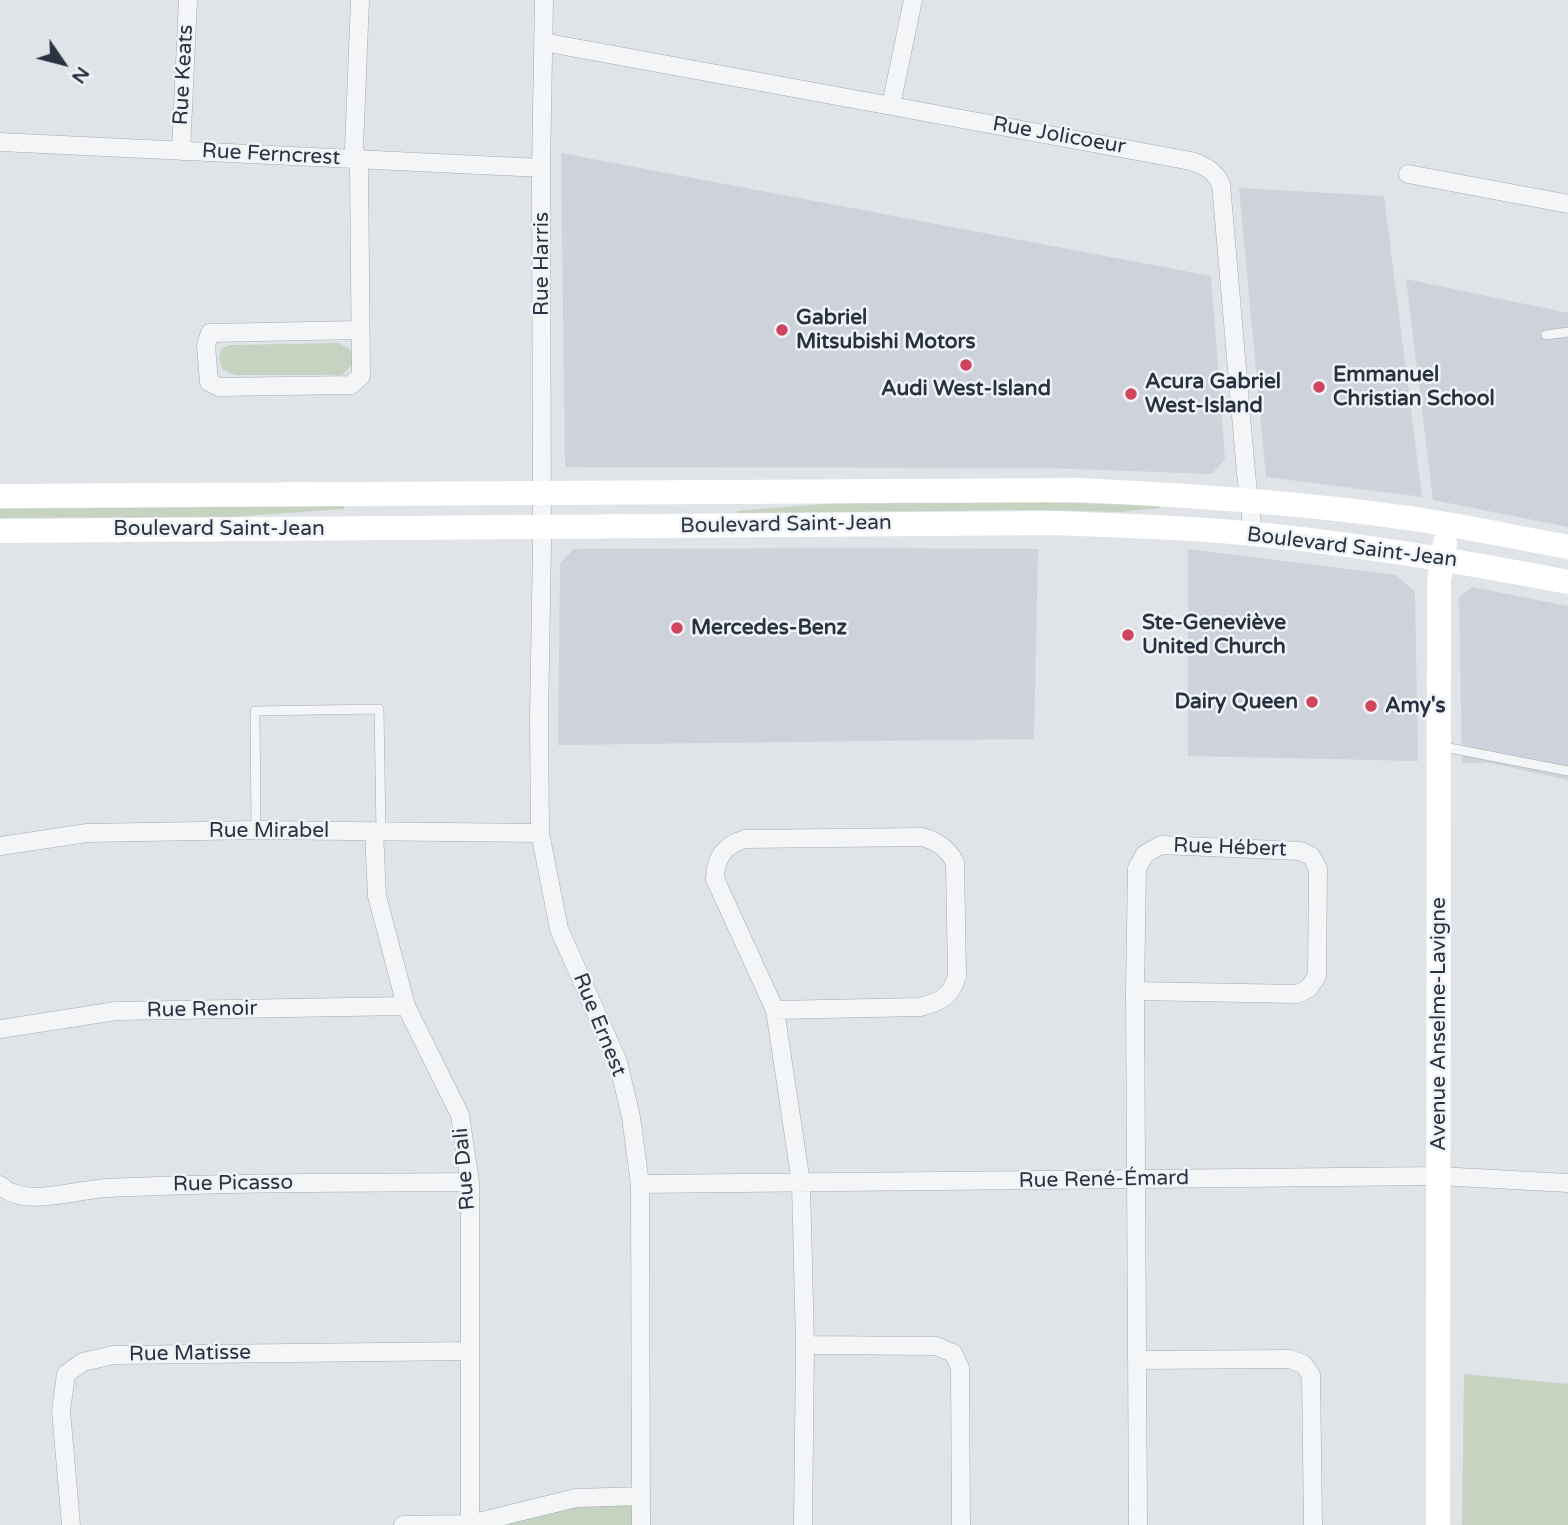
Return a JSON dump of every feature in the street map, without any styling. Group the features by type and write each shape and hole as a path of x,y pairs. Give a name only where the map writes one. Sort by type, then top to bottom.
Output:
{"main road":[{"name":"Boulevard Saint-Jean","path":"0,496 1037,489 1130,492 1248,499 1448,524 1568,547"},
{"name":"Boulevard Saint-Jean","path":"0,531 1057,523 1253,534 1348,544 1568,582"},
{"name":"Avenue Anselme-Lavigne","path":"1438,1525 1439,581 1448,524"}],"street":[{"name":"Rue Keats","path":"181,151 187,0"},
{"path":"360,0 355,139 359,168 361,376 351,385 219,387 209,382 206,345 210,333 360,330"},
{"name":"Rue Harris","path":"542,528 541,168 544,0"},
{"path":"891,106 913,0"},
{"name":"Rue Jolicoeur","path":"542,42 1207,166 1221,184 1253,534"},
{"name":"Rue Ferncrest","path":"0,142 541,168"},
{"path":"1408,174 1568,204"},
{"name":"Rue Ernest","path":"542,528 540,833 559,929 618,1062 631,1117 640,1184 641,1525"},
{"name":"Rue Mirabel","path":"0,846 87,833 256,830 540,833"},
{"name":"Rue Dali","path":"377,831 377,896 406,1006 460,1115 470,1182 470,1524"},
{"path":"775,1010 920,1007 941,1001 953,990 957,976 955,862 948,850 936,841 923,837 745,839 733,843 722,852 715,865 715,879 775,1010 801,1183 805,1345 803,1525"},
{"name":"Rue Hébert","path":"1135,991 1298,994 1308,988 1317,976 1318,869 1311,856 1300,851 1161,845 1145,854 1137,868 1135,991 1138,1525"},
{"name":"Rue Renoir","path":"0,1029 116,1011 406,1006"},
{"name":"Rue René-Émard","path":"640,1184 1438,1176 1568,1182"},
{"name":"Rue Picasso","path":"0,1185 7,1192 28,1198 99,1188 200,1183 470,1182"},
{"path":"805,1345 936,1346 953,1353 960,1368 961,1525"},
{"name":"Rue Matisse","path":"71,1525 61,1411 66,1374 83,1362 113,1355 470,1351"},
{"path":"1137,1360 1290,1359 1303,1364 1311,1375 1314,1525"},
{"path":"403,1525 470,1524 576,1499 641,1496"}],"lane":[{"path":"1546,335 1568,332"},
{"path":"256,830 255,711 379,709 377,831"},
{"path":"1439,746 1568,771"}],"shaded area":[{"path":"561,153 1211,276 1225,459 1212,474 1045,468 565,467"},
{"path":"1239,188 1384,196 1422,497 1266,477"},
{"path":"1406,279 1568,313 1568,527 1433,500"},
{"path":"573,549 1038,549 1034,739 558,745 560,564"},
{"path":"1188,549 1396,575 1415,592 1418,761 1188,756"},
{"path":"1472,587 1568,606 1568,780 1490,763 1462,763 1459,597"}],"green space":[{"path":"339,343 351,350 353,364 342,375 235,375 222,369 219,356 221,349 230,345"},
{"path":"1048,502 1161,506 1118,512 1036,510 737,513 836,503"},
{"path":"344,506 344,509 231,517 0,518 0,509"},
{"path":"1464,1374 1568,1384 1568,1525 1462,1525"},
{"path":"641,1496 641,1525 403,1525"}],"place":[{"name":"Gabriel Mitsubishi Motors","path":"782,330"},
{"name":"Audi West-Island","path":"966,365"},
{"name":"Emmanuel Christian School","path":"1319,387"},
{"name":"Acura Gabriel West-Island","path":"1131,394"},
{"name":"Mercedes-Benz","path":"677,628"},
{"name":"Ste-Geneviève United Church","path":"1128,635"},
{"name":"Dairy Queen","path":"1312,702"},
{"name":"Amy's","path":"1371,706"}]}
